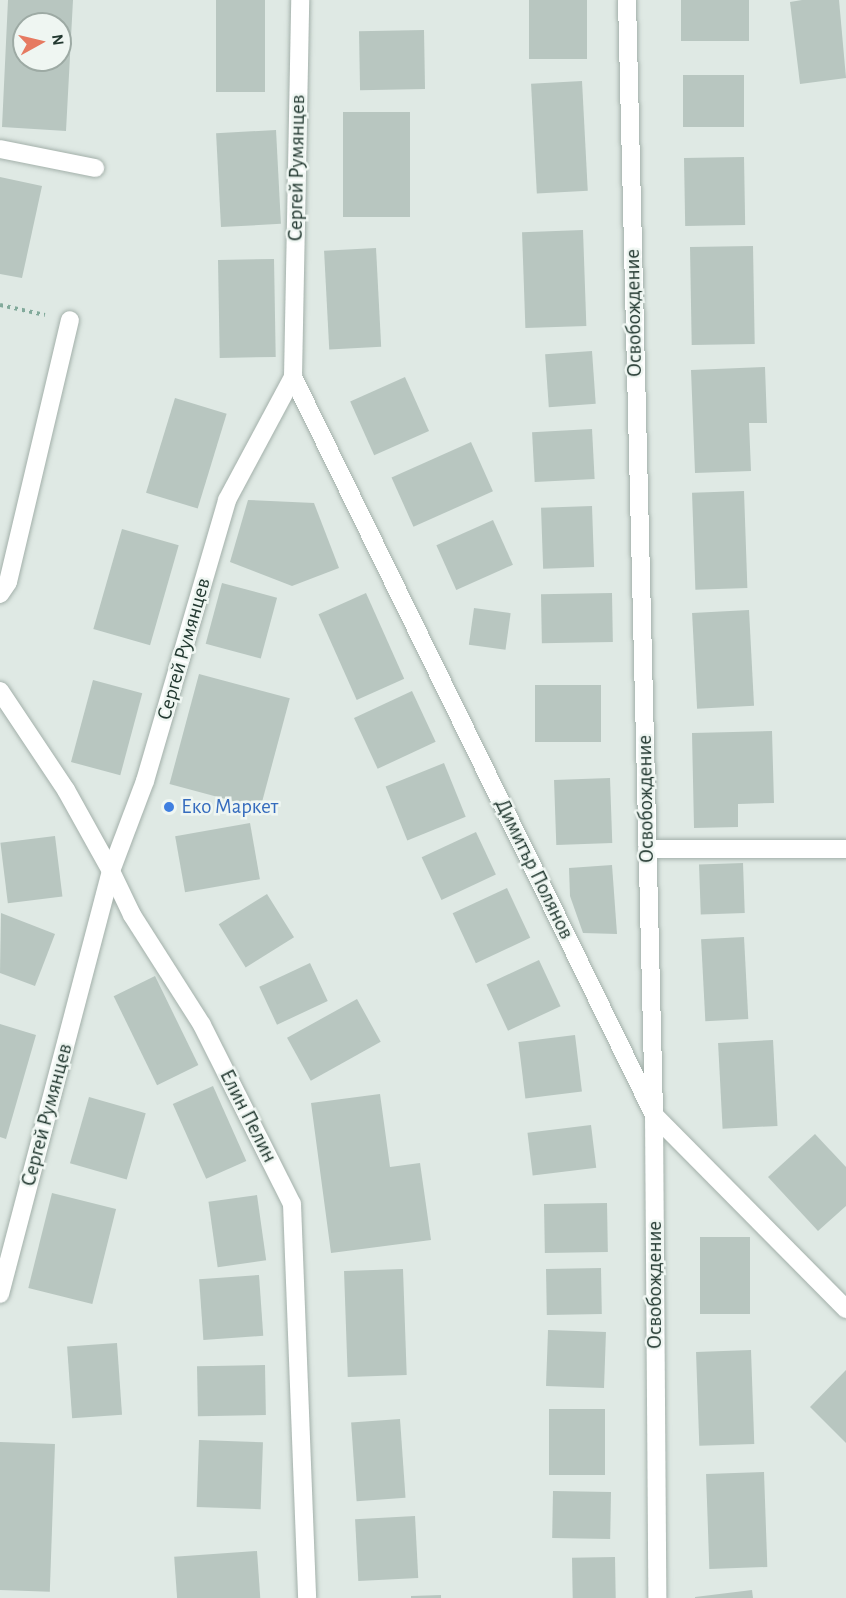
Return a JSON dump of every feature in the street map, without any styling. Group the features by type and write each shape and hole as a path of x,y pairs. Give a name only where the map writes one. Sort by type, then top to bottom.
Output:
{"street":[{"name":"Сергей Румянцев","path":"0,1294 111,871 145,781 227,500 293,377 300,0"},
{"name":"Освобождение","path":"627,0 654,1114 657,1598"},
{"path":"0,149 95,168"},
{"path":"0,594 8,582 70,320"},
{"name":"Димитър Полянов","path":"293,377 654,1114 846,1309"},
{"name":"Елин Пелин","path":"0,691 66,790 111,871 132,915 202,1024 292,1204 307,1598"},
{"path":"647,849 846,849"}],"path":[{"path":"0,305 70,320"}],"building":[{"path":"8,0 73,0 72,19 72,12 12,12 12,72 69,72 66,131 2,127"},
{"path":"216,0 265,0 265,92 216,92"},
{"path":"529,0 587,0 587,59 529,59"},
{"path":"681,0 749,0 749,41 681,41"},
{"path":"839,0 846,78 800,84 790,2"},
{"path":"424,30 425,89 360,90 359,31"},
{"path":"683,75 744,75 744,127 683,127"},
{"path":"582,81 588,191 537,194 531,84"},
{"path":"343,112 410,112 410,217 343,217"},
{"path":"276,130 281,224 221,227 216,133"},
{"path":"744,157 745,225 685,226 684,158"},
{"path":"0,177 42,186 22,278 0,274"},
{"path":"583,230 586,326 525,328 522,232"},
{"path":"753,246 755,344 692,345 690,247"},
{"path":"376,248 381,347 329,350 324,251"},
{"path":"274,259 276,357 220,358 218,260"},
{"path":"592,351 596,404 549,407 545,354"},
{"path":"765,367 767,423 749,423 751,471 695,473 691,370"},
{"path":"405,377 429,431 374,455 350,401"},
{"path":"175,398 227,414 198,508 146,493"},
{"path":"592,429 595,479 535,482 532,432"},
{"path":"471,442 493,491 413,527 392,477"},
{"path":"744,491 747,588 695,590 692,493"},
{"path":"248,500 314,503 339,568 292,586 230,562"},
{"path":"592,506 594,567 543,569 541,508"},
{"path":"493,520 513,565 456,590 436,545"},
{"path":"122,529 179,545 150,645 93,629"},
{"path":"222,583 277,598 261,659 206,644"},
{"path":"366,593 404,679 357,700 318,614"},
{"path":"612,593 613,642 542,643 541,594"},
{"path":"474,608 511,613 505,650 469,645"},
{"path":"749,610 754,706 697,709 692,613"},
{"path":"199,674 290,698 260,808 169,784"},
{"path":"93,680 142,693 120,775 71,762"},
{"path":"535,685 601,685 601,742 535,742"},
{"path":"412,691 436,742 378,769 354,718"},
{"path":"772,731 774,803 738,804 738,827 694,828 692,733"},
{"path":"444,763 466,817 407,840 386,787"},
{"path":"610,778 612,843 556,845 554,780"},
{"path":"250,823 260,879 185,892 175,836"},
{"path":"476,832 496,875 441,900 422,857"},
{"path":"55,836 62,897 8,903 0,843"},
{"path":"743,863 745,913 701,915 699,865"},
{"path":"612,865 617,934 583,933 570,896 569,868"},
{"path":"507,888 530,938 476,963 453,913"},
{"path":"267,894 294,937 246,967 219,924"},
{"path":"1,913 55,934 35,986 0,973"},
{"path":"744,937 748,1019 705,1021 701,939"},
{"path":"539,960 561,1006 508,1031 486,985"},
{"path":"310,963 328,1001 277,1025 259,987"},
{"path":"155,976 198,1065 157,1085 114,996"},
{"path":"357,999 381,1042 311,1081 287,1038"},
{"path":"0,1024 36,1035 6,1139 0,1137"},
{"path":"575,1035 582,1092 525,1099 518,1042"},
{"path":"773,1040 778,1126 723,1129 718,1043"},
{"path":"213,1086 246,1161 206,1179 173,1104"},
{"path":"380,1094 390,1167 420,1163 431,1240 331,1253 311,1103"},
{"path":"89,1097 146,1113 127,1180 70,1163"},
{"path":"591,1125 596,1168 533,1175 527,1133"},
{"path":"815,1134 846,1167 846,1206 818,1231 768,1177"},
{"path":"52,1193 116,1209 92,1304 28,1288"},
{"path":"257,1195 266,1260 218,1267 208,1202"},
{"path":"607,1203 608,1252 545,1253 544,1204"},
{"path":"700,1237 750,1237 750,1314 700,1314"},
{"path":"601,1268 602,1314 547,1315 546,1269"},
{"path":"403,1269 407,1375 348,1377 344,1271"},
{"path":"259,1275 263,1336 203,1340 199,1279"},
{"path":"548,1330 606,1332 604,1388 546,1386"},
{"path":"117,1343 122,1415 72,1418 67,1346"},
{"path":"751,1350 754,1444 699,1446 696,1352"},
{"path":"265,1365 266,1415 198,1416 197,1366"},
{"path":"846,1370 846,1443 810,1407"},
{"path":"549,1409 605,1409 605,1475 549,1475"},
{"path":"400,1419 406,1498 357,1501 351,1422"},
{"path":"199,1440 263,1442 261,1509 197,1507"},
{"path":"0,1442 55,1444 50,1592 0,1590"},
{"path":"764,1472 767,1567 709,1569 706,1474"},
{"path":"553,1491 611,1492 610,1539 552,1538"},
{"path":"415,1516 418,1578 358,1581 355,1519"},
{"path":"257,1551 260,1598 177,1598 174,1557"},
{"path":"615,1557 616,1598 573,1598 572,1558"},
{"path":"752,1590 753,1598 695,1598 695,1597"},
{"path":"441,1595 441,1598 411,1598 411,1596"}],"place":[{"name":"Еко Маркет","path":"169,807"}]}
